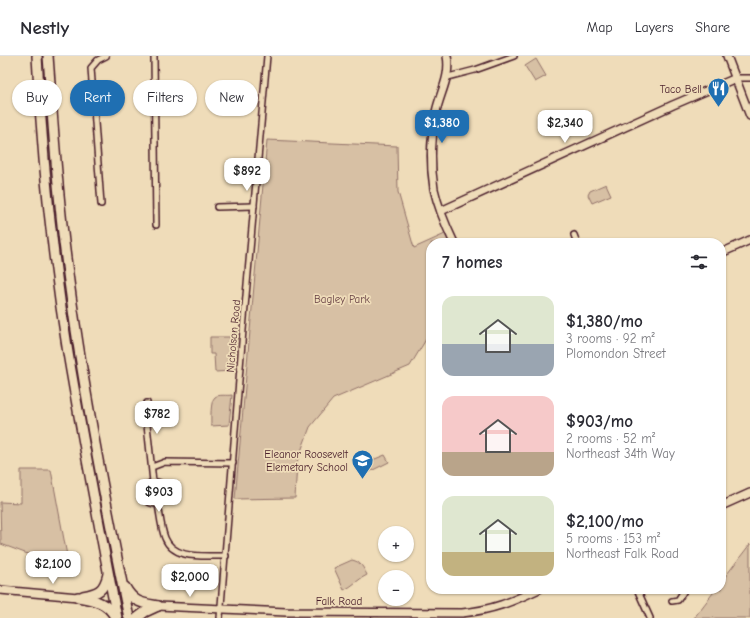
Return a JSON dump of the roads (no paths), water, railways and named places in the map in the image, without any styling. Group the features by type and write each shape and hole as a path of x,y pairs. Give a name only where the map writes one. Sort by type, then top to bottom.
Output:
{"highway":[{"path":"37,56 44,159 56,268 75,396 116,618"},
{"path":"48,56 59,198 69,282 86,390 129,618"},
{"path":"78,597 99,592 104,587 108,573"},
{"path":"122,580 134,600 141,603 158,606"},
{"path":"78,597 105,604 112,610 116,618"},
{"path":"137,618 145,612 158,606"}],"street":[{"path":"101,204 91,68 98,60 106,56"},
{"path":"154,56 156,225"},
{"name":"Nicholson Road","path":"220,618 267,56"},
{"path":"447,56 448,77 436,112 432,150 434,189 452,238"},
{"path":"448,77 475,70 514,56"},
{"path":"727,56 750,116"},
{"path":"441,211 679,102 736,78 750,78"},
{"path":"217,207 254,206"},
{"path":"726,251 750,240"},
{"path":"147,403 146,415 153,482"},
{"path":"152,467 166,462 233,463"},
{"path":"153,482 158,482 163,485 166,492 164,501 158,504 149,503 144,494 147,486 153,482"},
{"path":"726,504 750,493"},
{"path":"158,504 165,538 173,550 182,554 226,556"},
{"path":"0,590 78,597"},
{"name":"Falk Road","path":"158,606 286,612 462,615 503,605 528,594"},
{"path":"639,594 650,618"},
{"path":"672,601 678,600 682,594"}],"place":[{"name":"Taco Bell","path":"718,108"},
{"name":"Eleanor Roosevelt Elemetary School","path":"363,480"}],"park label":[{"name":"Bagley Park","path":"342,299"}]}
